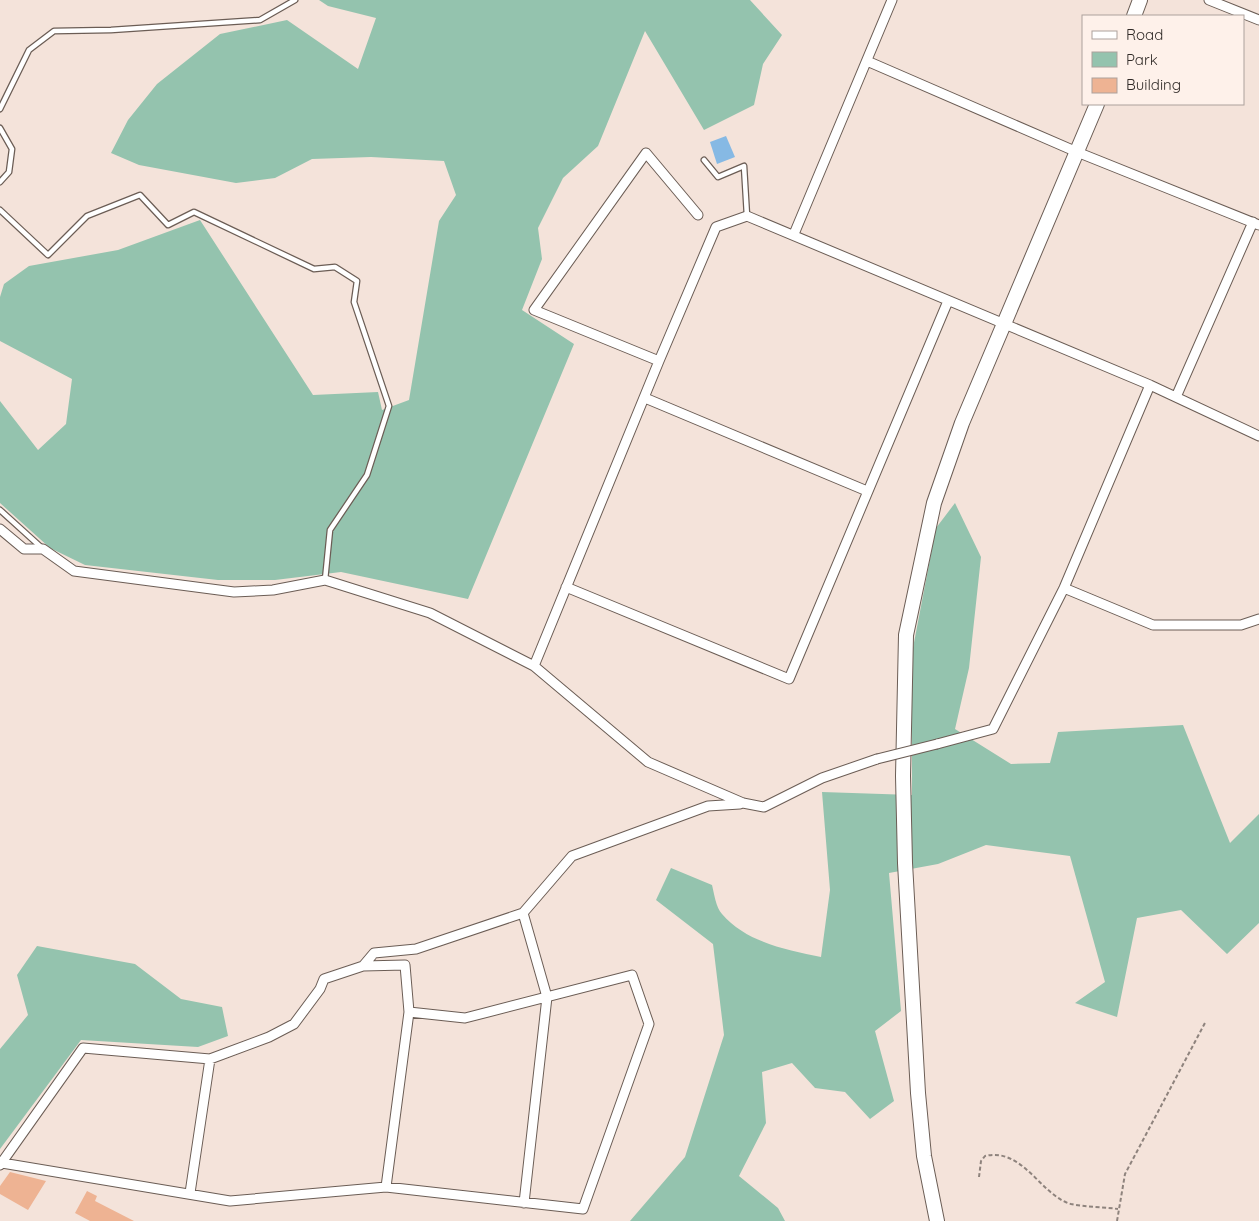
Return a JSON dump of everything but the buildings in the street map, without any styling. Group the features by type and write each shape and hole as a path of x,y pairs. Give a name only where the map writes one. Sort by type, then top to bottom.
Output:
{"street":[{"path":"794,234 892,0"},
{"path":"1134,15 1140,0"},
{"path":"1209,0 1259,20"},
{"path":"867,61 1077,152 1256,224 1176,397"},
{"path":"936,1221 924,1156 918,1093 906,873 903,776 906,635 934,503 962,423 1097,105"},
{"path":"659,361 534,310 646,153 698,215"},
{"path":"534,666 716,227 747,216 794,234 1003,325 1176,397 1259,436"},
{"path":"566,587 789,679 948,301"},
{"path":"363,966 374,953 416,949 523,913 572,856 708,806 743,804 764,807 822,778 877,759 993,729 1064,588 1150,386"},
{"path":"645,398 867,491"},
{"path":"0,529 24,549 42,549 74,571 234,592 273,590 325,580 430,613 534,666 648,762 743,804"},
{"path":"1064,588 1153,625 1241,625 1259,619"},
{"path":"523,913 547,997 524,1203"},
{"path":"386,1187 409,1012 405,965 363,966 324,979 320,989 294,1024 269,1037 210,1058 83,1048 1,1164 230,1201 386,1187 583,1209 648,1024 632,975 465,1018 409,1012"},
{"path":"190,1194 210,1058"}],"lane":[{"path":"0,109 29,50 54,31 111,30 260,20 295,0"},
{"path":"0,128 12,149 9,172 0,182"},
{"path":"704,160 718,177 744,166 747,216"},
{"path":"0,210 48,255 87,216 140,195 168,225 194,212 314,269 335,267 357,282 354,302 389,406 367,475 330,530 325,580"},
{"path":"0,510 42,549"}],"path":[{"path":"1116,1221 1126,1174 1206,1021"},
{"path":"978,1177 981,1162 985,1156 992,1154 1018,1164 1034,1174 1058,1198 1071,1204 1118,1209"}],"green space":[{"path":"319,0 750,0 782,35 763,64 754,105 704,130 645,31 598,146 563,178 538,228 542,259 522,310 574,344 468,599 341,572 275,580 218,580 85,565 50,548 0,503 0,401 38,450 66,424 72,379 0,341 0,297 4,284 29,266 118,250 200,220 313,395 378,392 382,410 409,400 439,221 456,195 444,161 371,157 312,159 275,178 236,183 139,165 111,153 128,120 157,84 220,34 287,20 358,69 376,18 328,6"},
{"path":"955,503 981,557 969,668 955,729 1011,764 1050,763 1058,732 1183,725 1230,843 1259,814 1259,923 1227,954 1181,910 1137,918 1117,1017 1075,1003 1105,982 1070,856 986,845 938,864 889,873 901,1011 875,1031 894,1101 870,1119 845,1092 815,1088 792,1063 762,1072 766,1123 739,1176 778,1208 785,1221 630,1221 685,1157 724,1035 713,944 656,900 671,868 712,885 718,908 732,924 743,932 781,948 821,957 830,890 822,792 912,795 912,653 936,528"},
{"path":"37,946 135,964 181,999 222,1007 228,1036 198,1047 81,1040 0,1149 0,1049 28,1015 17,975"}],"water":[{"path":"726,136 735,157 717,164 710,142"}]}
